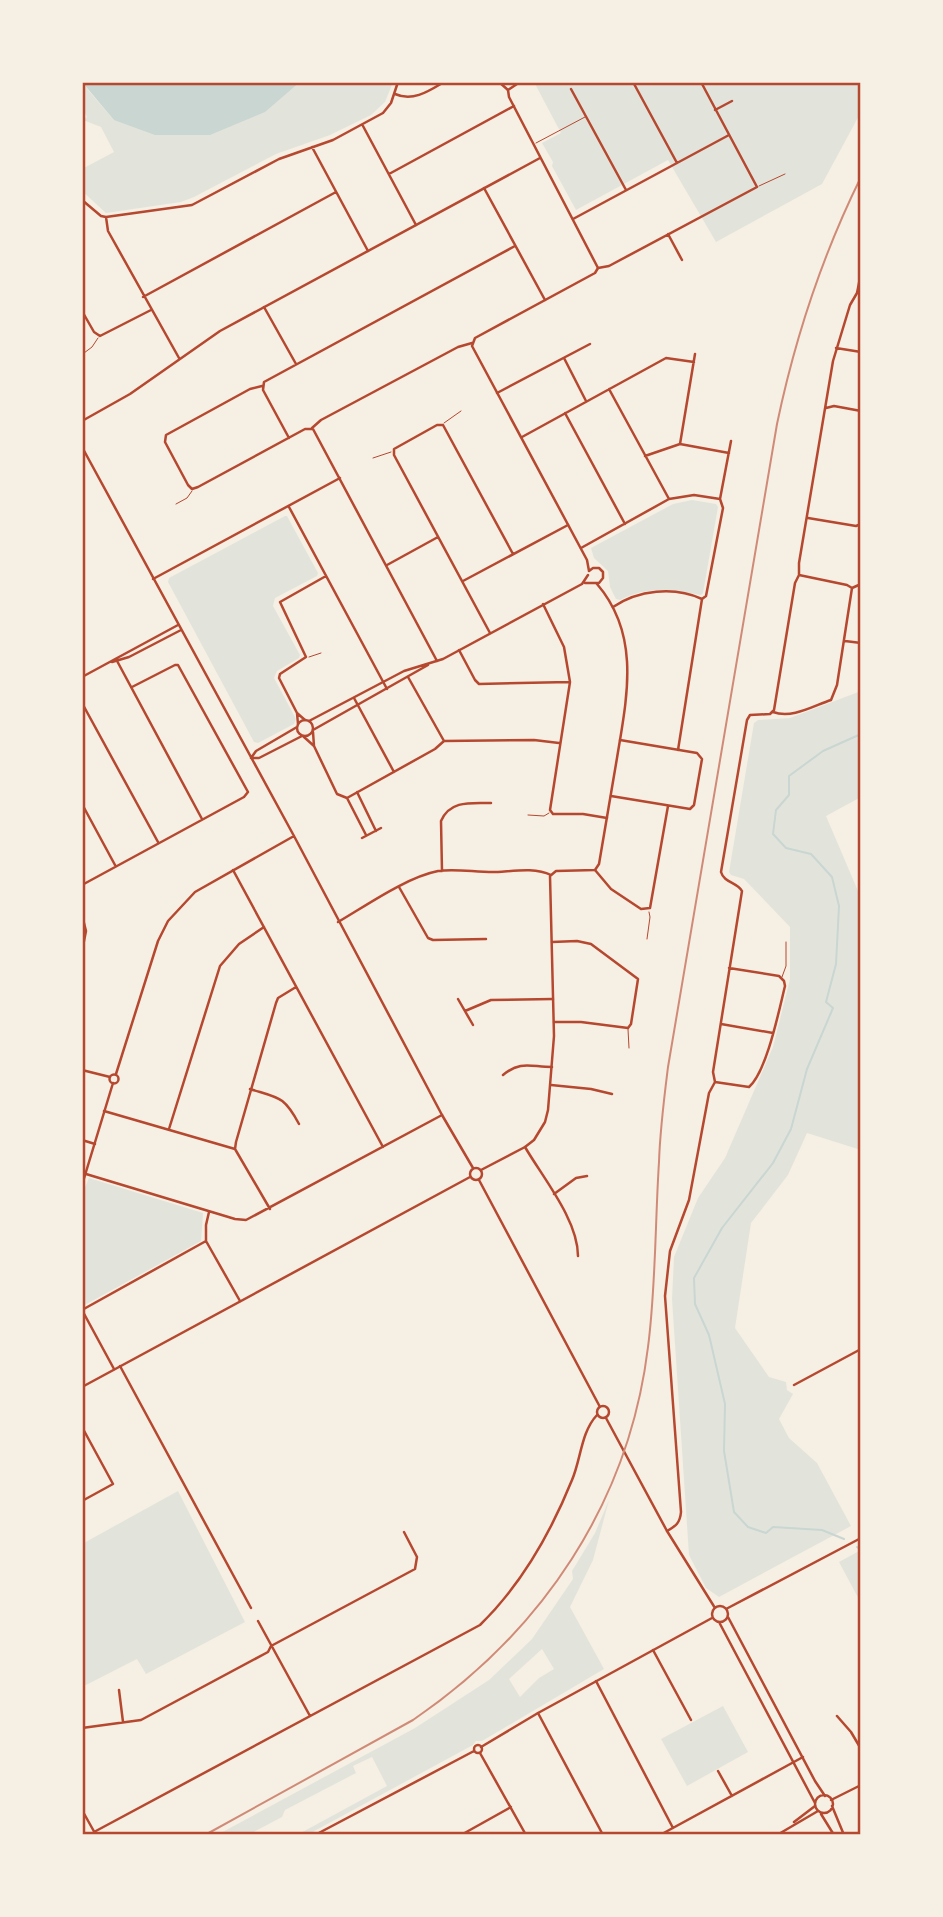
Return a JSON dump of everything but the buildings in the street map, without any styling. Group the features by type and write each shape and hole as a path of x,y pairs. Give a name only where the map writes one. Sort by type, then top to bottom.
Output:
{"street":[{"path":"82,200 106,217 192,205 279,159 312,148 383,113 395,94 398,82"},
{"path":"395,94 405,98 444,82"},
{"path":"499,82 508,90 509,97 598,268"},
{"path":"508,90 520,82"},
{"path":"633,82 677,163"},
{"path":"515,246 267,379 262,386 250,388 166,435 165,442 188,485 192,489 305,429 312,429 321,420 458,346 472,343 475,338 595,273 598,268 609,266 757,187 701,82"},
{"path":"571,89 626,190"},
{"path":"715,110 732,101"},
{"path":"388,174 514,106"},
{"path":"362,125 416,225"},
{"path":"573,219 729,135"},
{"path":"312,148 368,251"},
{"path":"82,421 130,394 220,331 541,158"},
{"path":"484,188 545,300"},
{"path":"143,297 336,192"},
{"path":"106,217 107,231 179,358"},
{"path":"668,234 682,260"},
{"path":"773,712 795,583 799,575 836,348 849,305 859,293 861,274"},
{"path":"264,307 296,364"},
{"path":"82,311 99,336 151,310"},
{"path":"472,343 587,560 603,572 604,592"},
{"path":"497,394 590,344"},
{"path":"836,348 861,352"},
{"path":"680,444 695,354"},
{"path":"564,358 586,401"},
{"path":"520,437 666,358 694,362"},
{"path":"262,386 289,438"},
{"path":"609,389 669,499"},
{"path":"826,408 834,406 861,411"},
{"path":"565,413 625,524"},
{"path":"490,633 393,452 396,447 437,425 443,425 513,554"},
{"path":"312,429 437,662"},
{"path":"678,750 702,599 706,596 723,508 720,499 731,441"},
{"path":"645,456 680,444 729,453"},
{"path":"82,447 473,1168 481,1170 525,1147 534,1140 545,1122 551,1085 554,1022 551,875"},
{"path":"153,579 340,478"},
{"path":"581,548 669,499 694,495 720,499"},
{"path":"288,506 387,689"},
{"path":"808,518 856,526 861,524"},
{"path":"462,582 568,525"},
{"path":"387,565 438,537"},
{"path":"587,560 588,573 604,592 622,630 628,659 628,690 599,864 595,870"},
{"path":"583,584 588,573 596,568"},
{"path":"799,575 852,588"},
{"path":"314,746 298,732 297,713 279,676 306,657 280,602 326,576"},
{"path":"251,758 256,751 298,725 383,681 412,668 437,662 583,584 603,579"},
{"path":"852,588 861,584"},
{"path":"667,1531 676,1526 681,1512 665,1307 667,1271 670,1251 689,1200 709,1093 715,1082 713,1072 742,891 738,885 724,878 721,872 746,726 750,715 773,712 783,716 831,700 837,685 852,588"},
{"path":"612,607 635,596 654,592 702,599"},
{"path":"543,604 564,647 570,682 550,812 607,818"},
{"path":"117,660 178,624"},
{"path":"82,677 109,663 143,651 181,630"},
{"path":"845,641 861,643"},
{"path":"458,650 480,684 570,682"},
{"path":"117,660 202,819"},
{"path":"251,758 259,758 313,731 431,663"},
{"path":"82,883 248,792 178,665 132,687"},
{"path":"408,677 444,741"},
{"path":"354,697 394,772"},
{"path":"82,703 158,842"},
{"path":"297,713 313,725 314,746 337,794 347,798 364,837 382,828"},
{"path":"347,798 435,749 444,741 534,740 560,744"},
{"path":"611,796 690,809 694,805 702,757 697,753 620,740"},
{"path":"357,792 376,831"},
{"path":"442,871 443,815 458,804 491,803"},
{"path":"82,804 116,865"},
{"path":"595,870 611,889 641,909 648,909 652,905 668,806"},
{"path":"113,1083 119,1080 116,1074 158,941 167,921 195,892 294,836"},
{"path":"233,870 383,1147"},
{"path":"551,875 556,871 595,870"},
{"path":"338,922 415,877 442,871 540,871 551,875"},
{"path":"399,887 428,937 433,940 486,939"},
{"path":"82,915 86,931 82,951"},
{"path":"169,1129 220,965 239,944 264,928"},
{"path":"552,942 584,942 636,975 638,984 628,1028 581,1022 554,1022"},
{"path":"715,1082 749,1087 752,1085 765,1058 785,986 782,977 729,968"},
{"path":"235,1149 276,1003 278,998 296,987"},
{"path":"458,999 473,1025"},
{"path":"465,1012 491,1000 553,999"},
{"path":"720,1024 773,1033"},
{"path":"503,1075 513,1066 520,1064 552,1067"},
{"path":"82,1070 110,1077 116,1074"},
{"path":"82,1185 113,1083 110,1077"},
{"path":"551,1085 612,1094"},
{"path":"250,1089 284,1101 299,1124"},
{"path":"104,1111 235,1149 270,1209"},
{"path":"86,1174 246,1220 442,1115"},
{"path":"82,1140 95,1144"},
{"path":"525,1147 554,1194 578,1244 578,1256"},
{"path":"470,1177 473,1168"},
{"path":"479,1180 482,1177 481,1170"},
{"path":"554,1194 576,1178 587,1176"},
{"path":"470,1177 479,1180"},
{"path":"82,1387 470,1177"},
{"path":"479,1180 600,1407"},
{"path":"209,1211 205,1225 206,1241 240,1301"},
{"path":"114,1369 82,1310 206,1241"},
{"path":"794,1385 861,1349"},
{"path":"120,1366 251,1608"},
{"path":"600,1407 608,1408 609,1415 606,1418"},
{"path":"82,1810 95,1834 471,1631 487,1618 522,1572 560,1509 579,1466 587,1429 600,1407"},
{"path":"597,1415 606,1418"},
{"path":"606,1418 667,1531 715,1608"},
{"path":"82,1427 113,1484 82,1501"},
{"path":"82,1728 141,1720 415,1569 417,1557 404,1532"},
{"path":"726,1609 861,1538"},
{"path":"712,1618 715,1608 720,1606 726,1609 815,1781 831,1800 844,1835"},
{"path":"719,1622 728,1617"},
{"path":"712,1618 719,1622 815,1805 834,1835"},
{"path":"315,1835 474,1751 475,1746 481,1747 712,1618"},
{"path":"258,1621 310,1716"},
{"path":"653,1650 691,1720"},
{"path":"596,1681 673,1828"},
{"path":"118,1690 123,1722"},
{"path":"538,1713 603,1835"},
{"path":"837,1716 861,1749"},
{"path":"481,1747 480,1753 526,1835"},
{"path":"474,1751 480,1753"},
{"path":"660,1835 803,1757"},
{"path":"718,1771 732,1796"},
{"path":"831,1800 861,1785"},
{"path":"792,1824 815,1805 820,1797 825,1796"},
{"path":"777,1835 792,1824 819,1811 826,1813 832,1806"},
{"path":"461,1835 511,1807"}],"lane":[{"path":"534,145 586,116"},
{"path":"757,187 785,174"},
{"path":"84,352 92,347 99,336"},
{"path":"443,425 448,418 461,411"},
{"path":"373,458 393,452"},
{"path":"176,504 187,498 192,489"},
{"path":"306,657 321,653"},
{"path":"528,815 544,816 550,812"},
{"path":"647,939 650,917 648,909"},
{"path":"782,977 786,966 786,942"},
{"path":"628,1028 629,1048"}],"shaded area":[{"path":"82,82 300,82 265,112 210,135 155,135 114,120"},
{"path":"300,82 393,82 385,102 371,115 330,135 276,154 181,202 106,213 82,191 82,169 114,152 101,127 83,120 87,117 82,108 82,83 114,120 264,112"},
{"path":"534,82 861,82 861,112 822,184 716,242 668,160 576,210 542,143 561,133"},
{"path":"692,500 716,504 718,507 703,593 650,591 616,599 610,587 608,571 594,558 591,548 673,504"},
{"path":"285,516 318,573 275,598 273,606 300,655 277,671 274,678 296,719 294,724 258,743 254,742 168,582 169,578"},
{"path":"861,691 861,797 826,816 861,898 861,1150 807,1133 788,1175 751,1223 735,1328 769,1377 786,1382 787,1390 793,1394 779,1419 789,1438 817,1463 851,1526 719,1597 706,1588 689,1555 672,1299 674,1257 698,1198 725,1158 773,1047 790,979 790,927 744,879 729,872 754,723 758,720 790,718"},
{"path":"89,1178 203,1213 201,1241 83,1306 82,1195"},
{"path":"178,1491 245,1622 146,1674 137,1659 82,1687 82,1544"},
{"path":"609,1500 593,1560 570,1607 604,1669 482,1741 476,1741 307,1835 297,1835 387,1786 372,1757 353,1766 356,1773 285,1810 282,1817 248,1835 217,1835 415,1728 489,1680 532,1639 573,1579 572,1571 595,1533","holes":["542,1649 554,1669 539,1678 520,1697 509,1679"]},
{"path":"861,1550 861,1603 839,1562"},
{"path":"723,1706 748,1752 687,1786 661,1739"}],"waterway":[{"path":"844,1539 822,1530 773,1527 766,1533 748,1527 734,1512 724,1451 725,1404 709,1335 695,1304 694,1278 722,1228 773,1163 791,1129 807,1069 833,1008 826,1002 836,964 839,906 832,877 811,854 786,848 773,834 776,810 789,795 789,776 823,751 861,734"},
{"path":"857,1547 861,1550"}],"railway":[{"path":"205,1835 413,1720 459,1685 501,1647 539,1604 572,1559 599,1510 621,1459 638,1404 651,1324 660,1138 668,1067 777,424 792,360 811,298 861,177"}]}
